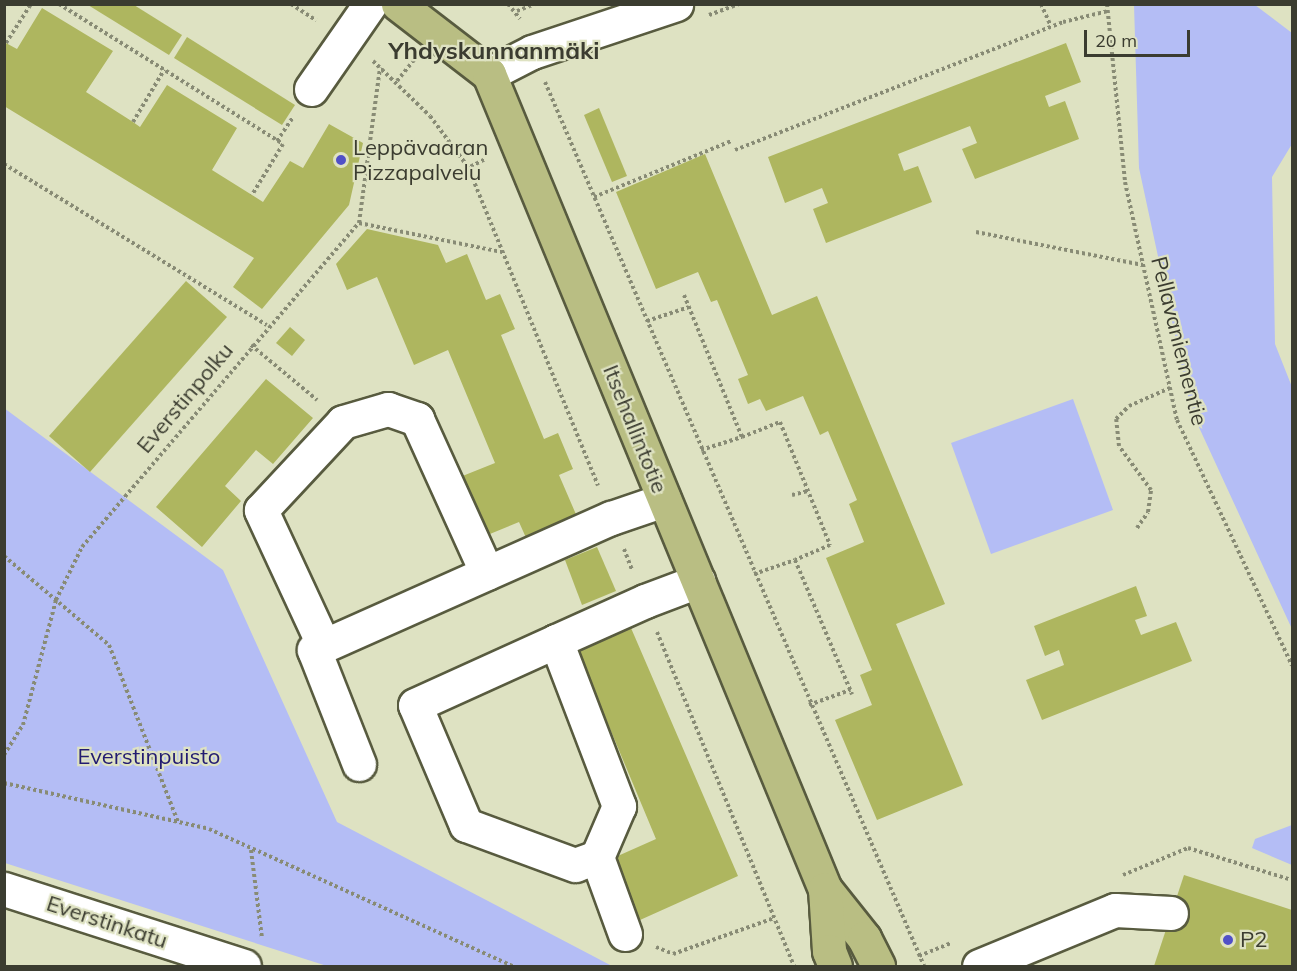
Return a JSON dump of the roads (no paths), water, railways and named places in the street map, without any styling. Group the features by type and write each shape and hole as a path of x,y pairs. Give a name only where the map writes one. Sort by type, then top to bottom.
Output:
{"main road":[{"path":"398,4 489,74"},
{"name":"Itsehallintotie","path":"489,74 825,889 864,938 878,966"},
{"name":"Itsehallintotie","path":"825,889 829,951 835,966"}],"street":[{"path":"311,89 370,4"},
{"path":"489,74 532,52 676,4"},
{"path":"324,646 261,510 343,422 388,409 417,419 487,573"},
{"path":"358,764 314,650 611,518 664,500"},
{"path":"597,857 575,865 466,825 415,705 645,601 698,581"},
{"path":"556,641 619,806 597,857 625,934"},
{"name":"Everstinkatu","path":"4,890 253,955"},
{"path":"979,966 1115,910 1171,914"}],"place":[{"name":"Leppävaaran Pizzapalvelu","path":"341,160"},
{"name":"P2","path":"1228,940"}],"district":[{"name":"Yhdyskunnanmäki","path":"494,51"}],"park label":[{"name":"Everstinpuisto","path":"149,757"}]}
